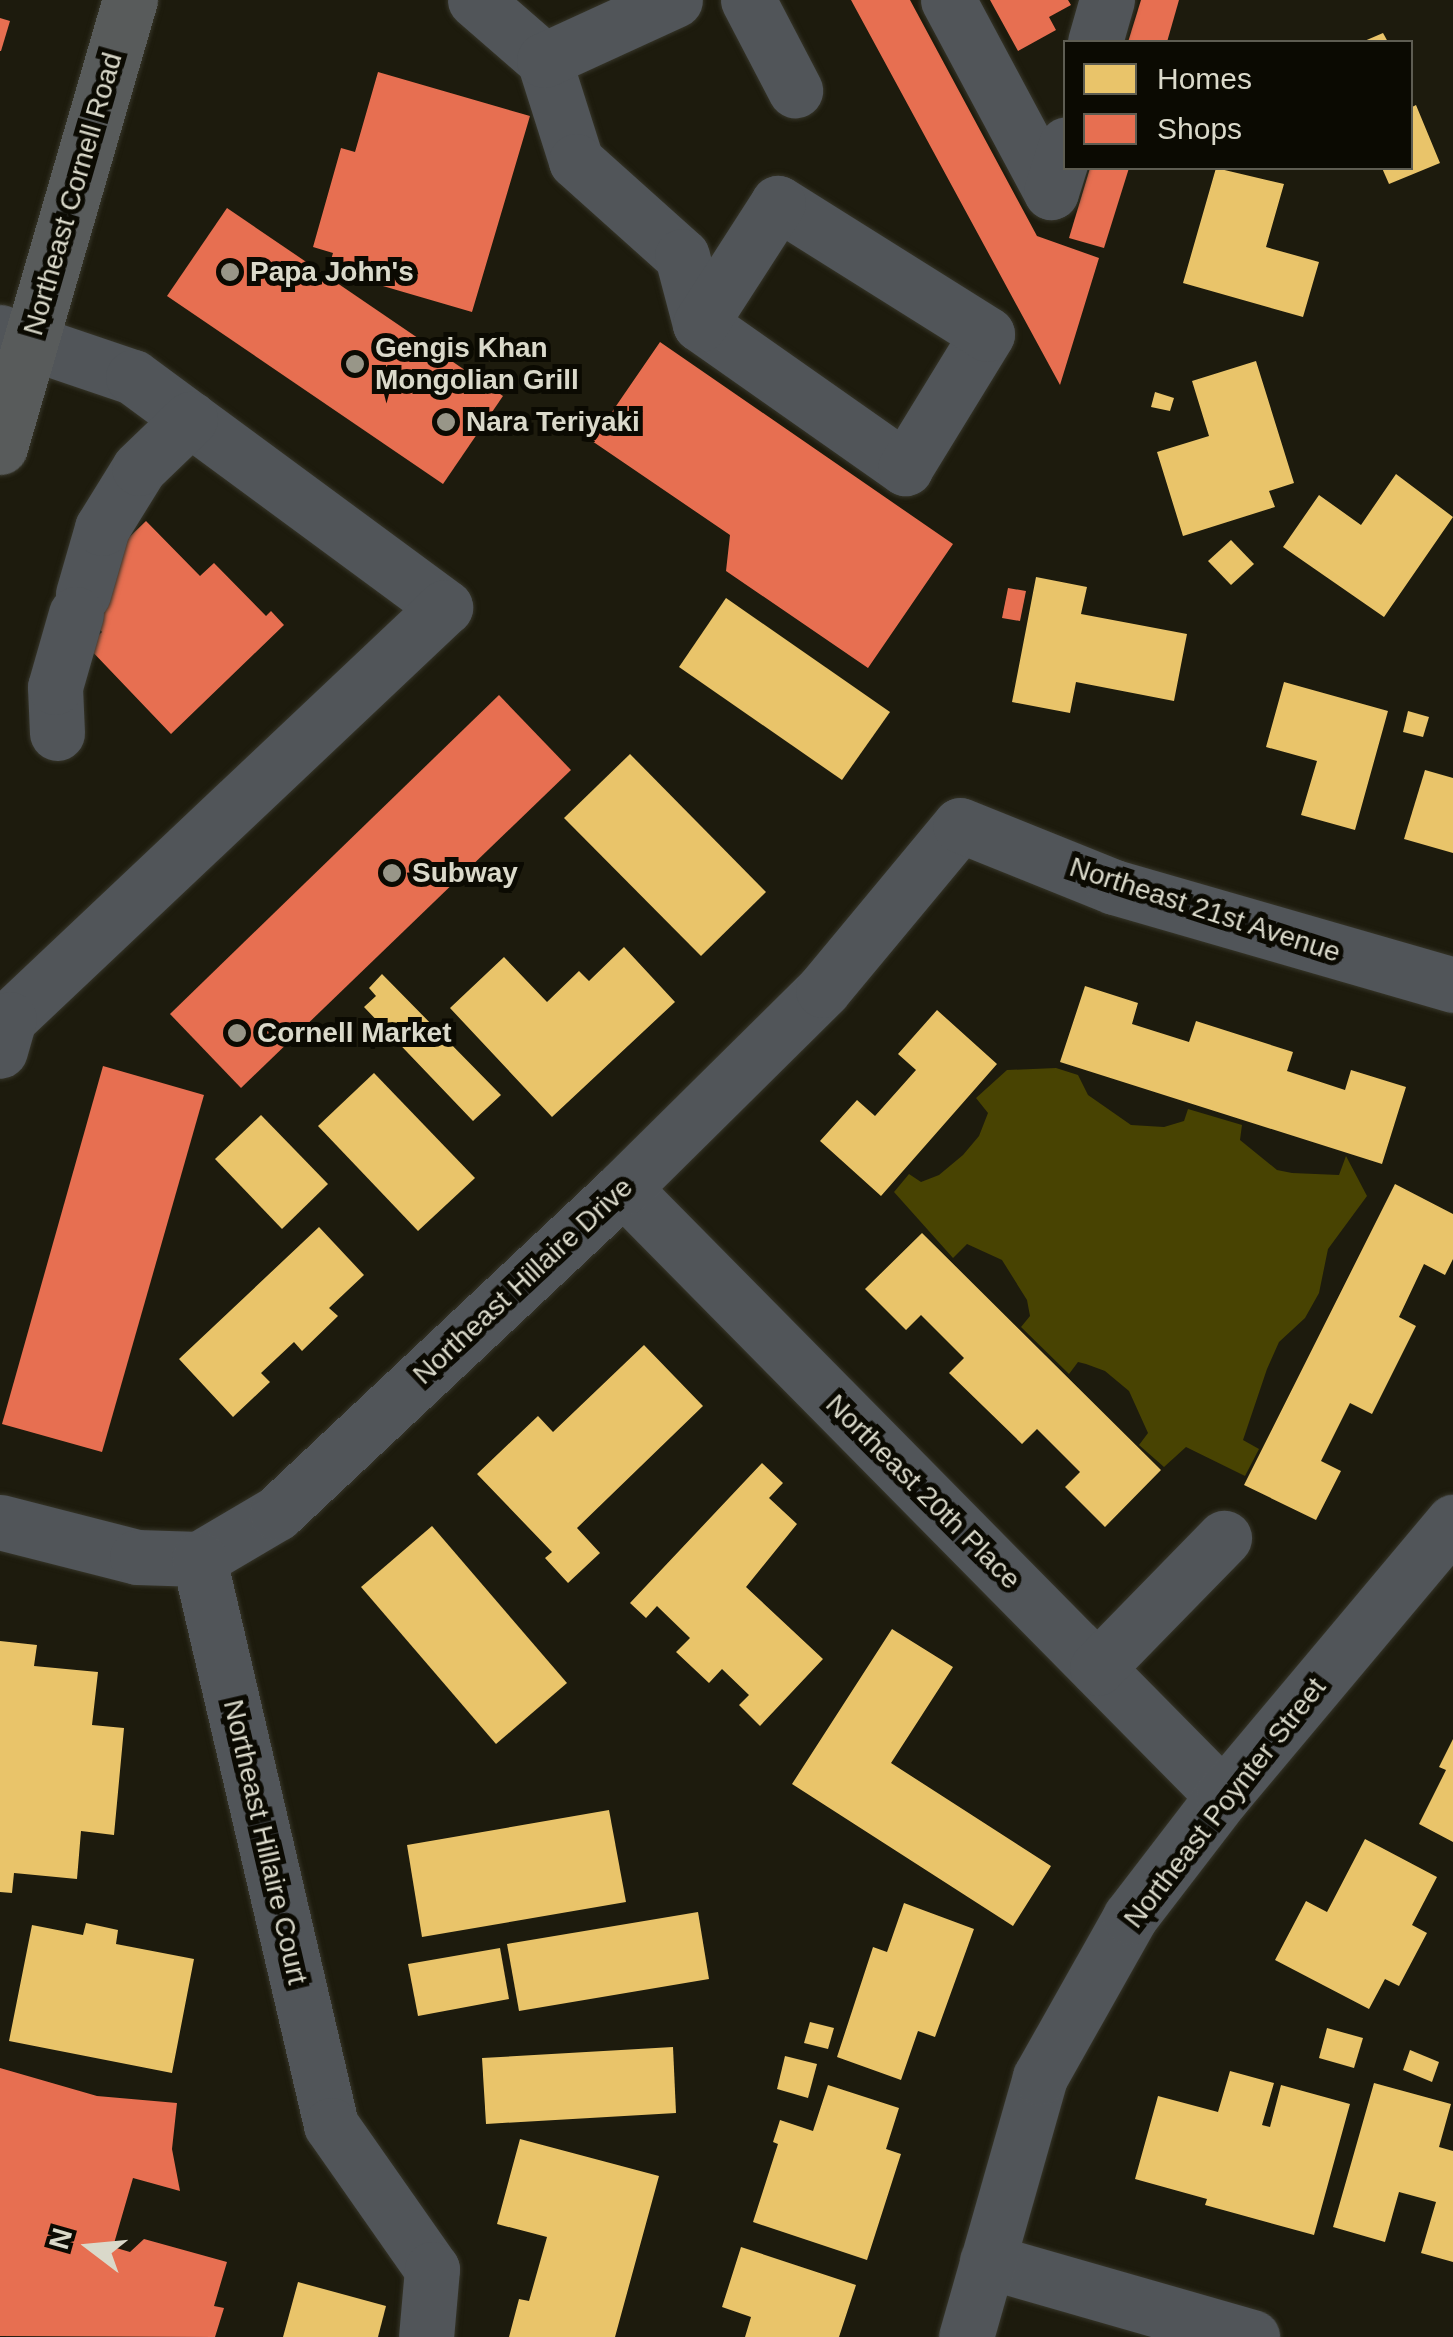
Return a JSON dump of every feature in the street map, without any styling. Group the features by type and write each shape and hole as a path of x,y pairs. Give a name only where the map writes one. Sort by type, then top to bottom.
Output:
{"highway":[{"name":"Northeast Cornell Road","path":"0,446 15,336 130,0"}],"street":[{"path":"475,0 544,60 576,161 682,256 700,324 905,468 987,334 778,203 700,324"},
{"path":"544,60 675,0"},
{"path":"748,0 795,90"},
{"path":"948,0 1052,192 1063,154"},
{"path":"1096,40 1107,0"},
{"path":"3,1029 445,606 133,377 15,336"},
{"path":"58,733 55,687 102,528 139,468 190,419"},
{"name":"Northeast 21st Avenue","path":"960,825 1114,888 1453,985"},
{"name":"Northeast Hillaire Drive","path":"199,1559 277,1513 623,1188 822,990 960,825"},
{"name":"Northeast 20th Place","path":"623,1188 1223,1796"},
{"path":"0,1522 137,1558 199,1559"},
{"name":"Northeast Poynter Street","path":"966,2337 1040,2078 1130,1917 1223,1796 1453,1522"},
{"path":"1096,1668 1224,1538"},
{"name":"Northeast Hillaire Court","path":"199,1559 330,2125 432,2269 426,2337"},
{"path":"987,2261 1252,2337"}],"shaded area":[{"path":"1056,1068 1078,1075 1088,1095 1131,1125 1164,1127 1184,1121 1188,1109 1242,1125 1240,1140 1277,1170 1339,1175 1346,1156 1367,1196 1328,1249 1319,1293 1305,1318 1279,1342 1267,1369 1243,1440 1259,1449 1245,1476 1186,1447 1164,1467 1139,1445 1148,1433 1129,1391 1105,1371 1086,1364 1078,1362 1069,1374 1021,1327 1030,1316 1027,1300 1002,1260 967,1244 953,1258 894,1192 909,1174 921,1182 939,1175 963,1155 979,1136 988,1113 976,1098 1007,1070"}],"building: Homes":[{"path":"1383,33 1387,40 1367,40"},
{"path":"1416,105 1440,163 1389,184 1383,170 1413,170"},
{"path":"1215,170 1284,184 1266,247 1319,262 1303,317 1183,283"},
{"path":"1256,361 1294,483 1269,491 1275,507 1183,536 1157,452 1209,436 1192,381"},
{"path":"1155,392 1174,398 1170,411 1151,407"},
{"path":"1396,474 1453,517 1384,617 1283,547 1319,495 1361,525"},
{"path":"1231,540 1254,564 1231,585 1208,561"},
{"path":"1036,577 1087,587 1081,614 1187,634 1174,701 1076,682 1070,713 1012,702"},
{"path":"726,598 890,712 842,780 679,667"},
{"path":"1284,682 1388,711 1355,830 1301,815 1317,761 1266,747"},
{"path":"1408,711 1429,717 1423,737 1403,732"},
{"path":"630,754 766,892 701,956 564,818"},
{"path":"1425,770 1453,778 1453,853 1404,839"},
{"path":"624,947 675,1002 552,1117 450,1008 504,957 547,1002 579,971 589,981"},
{"path":"382,974 501,1095 473,1121 364,1007 376,996 369,988"},
{"path":"1085,986 1138,1003 1132,1024 1189,1042 1196,1021 1293,1052 1287,1071 1345,1090 1351,1070 1406,1087 1382,1164 1060,1062"},
{"path":"937,1010 997,1064 881,1196 820,1141 857,1100 875,1116 916,1070 898,1054"},
{"path":"374,1073 475,1178 418,1231 318,1126"},
{"path":"261,1115 328,1184 282,1229 215,1159"},
{"path":"1395,1184 1453,1214 1453,1259 1445,1275 1424,1264 1399,1317 1416,1326 1372,1414 1350,1403 1321,1461 1341,1471 1316,1520 1244,1485"},
{"path":"319,1227 364,1275 329,1308 338,1316 302,1351 294,1342 261,1373 270,1382 233,1417 179,1359"},
{"path":"922,1233 1161,1470 1105,1527 1065,1487 1080,1472 1037,1429 1022,1444 949,1373 964,1358 921,1315 906,1330 865,1289"},
{"path":"644,1345 703,1406 577,1528 600,1553 568,1583 545,1558 552,1552 477,1474 538,1416 553,1432"},
{"path":"762,1463 783,1483 769,1498 797,1524 746,1587 823,1659 760,1726 739,1705 749,1695 722,1669 709,1683 676,1652 690,1638 657,1606 646,1618 630,1603"},
{"path":"432,1526 567,1683 496,1744 361,1587"},
{"path":"892,1629 953,1667 891,1763 1051,1866 1013,1926 792,1784"},
{"path":"0,1641 37,1645 34,1666 98,1672 92,1725 124,1728 114,1835 81,1831 77,1879 14,1873 12,1893 0,1892"},
{"path":"1453,1739 1453,1842 1419,1824 1446,1770 1439,1767"},
{"path":"609,1810 626,1902 422,1937 407,1845"},
{"path":"1365,1839 1437,1877 1412,1925 1427,1933 1399,1986 1385,1979 1369,2009 1275,1960 1306,1901 1327,1912"},
{"path":"904,1903 974,1929 935,2037 918,2031 901,2080 837,2057 873,1947 887,1952"},
{"path":"698,1912 709,1979 519,2011 507,1944"},
{"path":"86,1923 118,1930 116,1944 194,1959 172,2073 9,2041 32,1925 83,1935"},
{"path":"500,1948 509,1999 418,2016 408,1964"},
{"path":"810,2022 834,2028 828,2049 804,2043"},
{"path":"1327,2028 1363,2038 1354,2068 1319,2058"},
{"path":"673,2047 676,2113 486,2124 482,2058"},
{"path":"1410,2050 1439,2062 1432,2082 1403,2070"},
{"path":"785,2056 817,2064 808,2098 777,2089"},
{"path":"1230,2071 1274,2083 1262,2125 1270,2127 1281,2085 1350,2104 1314,2235 1205,2205 1207,2199 1135,2179 1158,2096 1218,2112"},
{"path":"1374,2083 1451,2104 1439,2147 1453,2151 1453,2262 1421,2253 1436,2202 1399,2192 1385,2242 1333,2227"},
{"path":"828,2085 899,2108 886,2149 901,2154 867,2260 753,2222 778,2144 773,2142 780,2120 813,2131"},
{"path":"520,2139 659,2176 615,2337 509,2337 519,2299 529,2301 547,2237 497,2224"},
{"path":"741,2247 856,2285 839,2337 745,2337 751,2317 722,2307"},
{"path":"298,2282 386,2306 378,2337 283,2337"}],"building: Shops":[{"path":"851,0 910,0 1037,236 1099,258 1060,385"},
{"path":"990,0 1068,0 1071,5 1049,17 1056,30 1018,51"},
{"path":"1141,0 1179,0 1168,40 1129,40"},
{"path":"0,18 10,21 1,51 0,51"},
{"path":"378,72 530,116 472,312 328,270 333,253 313,247 341,148 355,152"},
{"path":"1089,170 1128,170 1104,248 1069,238"},
{"path":"227,208 503,396 443,484 167,296"},
{"path":"660,342 953,544 868,668 726,571 730,535 592,441"},
{"path":"146,521 200,576 214,563 266,616 271,611 284,625 171,734 87,646 102,632 88,617 117,549"},
{"path":"1008,588 1026,591 1020,621 1002,618"},
{"path":"499,695 571,770 241,1088 170,1014"},
{"path":"103,1066 204,1095 102,1452 2,1424"},
{"path":"0,2068 97,2096 177,2103 172,2149 180,2191 133,2178 113,2247 130,2252 144,2239 227,2262 214,2306 224,2308 215,2337 0,2336"}],"place":[{"name":"Papa John's","path":"230,272"},
{"name":"Gengis Khan Mongolian Grill","path":"355,364"},
{"name":"Nara Teriyaki","path":"446,422"},
{"name":"Subway","path":"392,873"},
{"name":"Cornell Market","path":"237,1033"}]}
